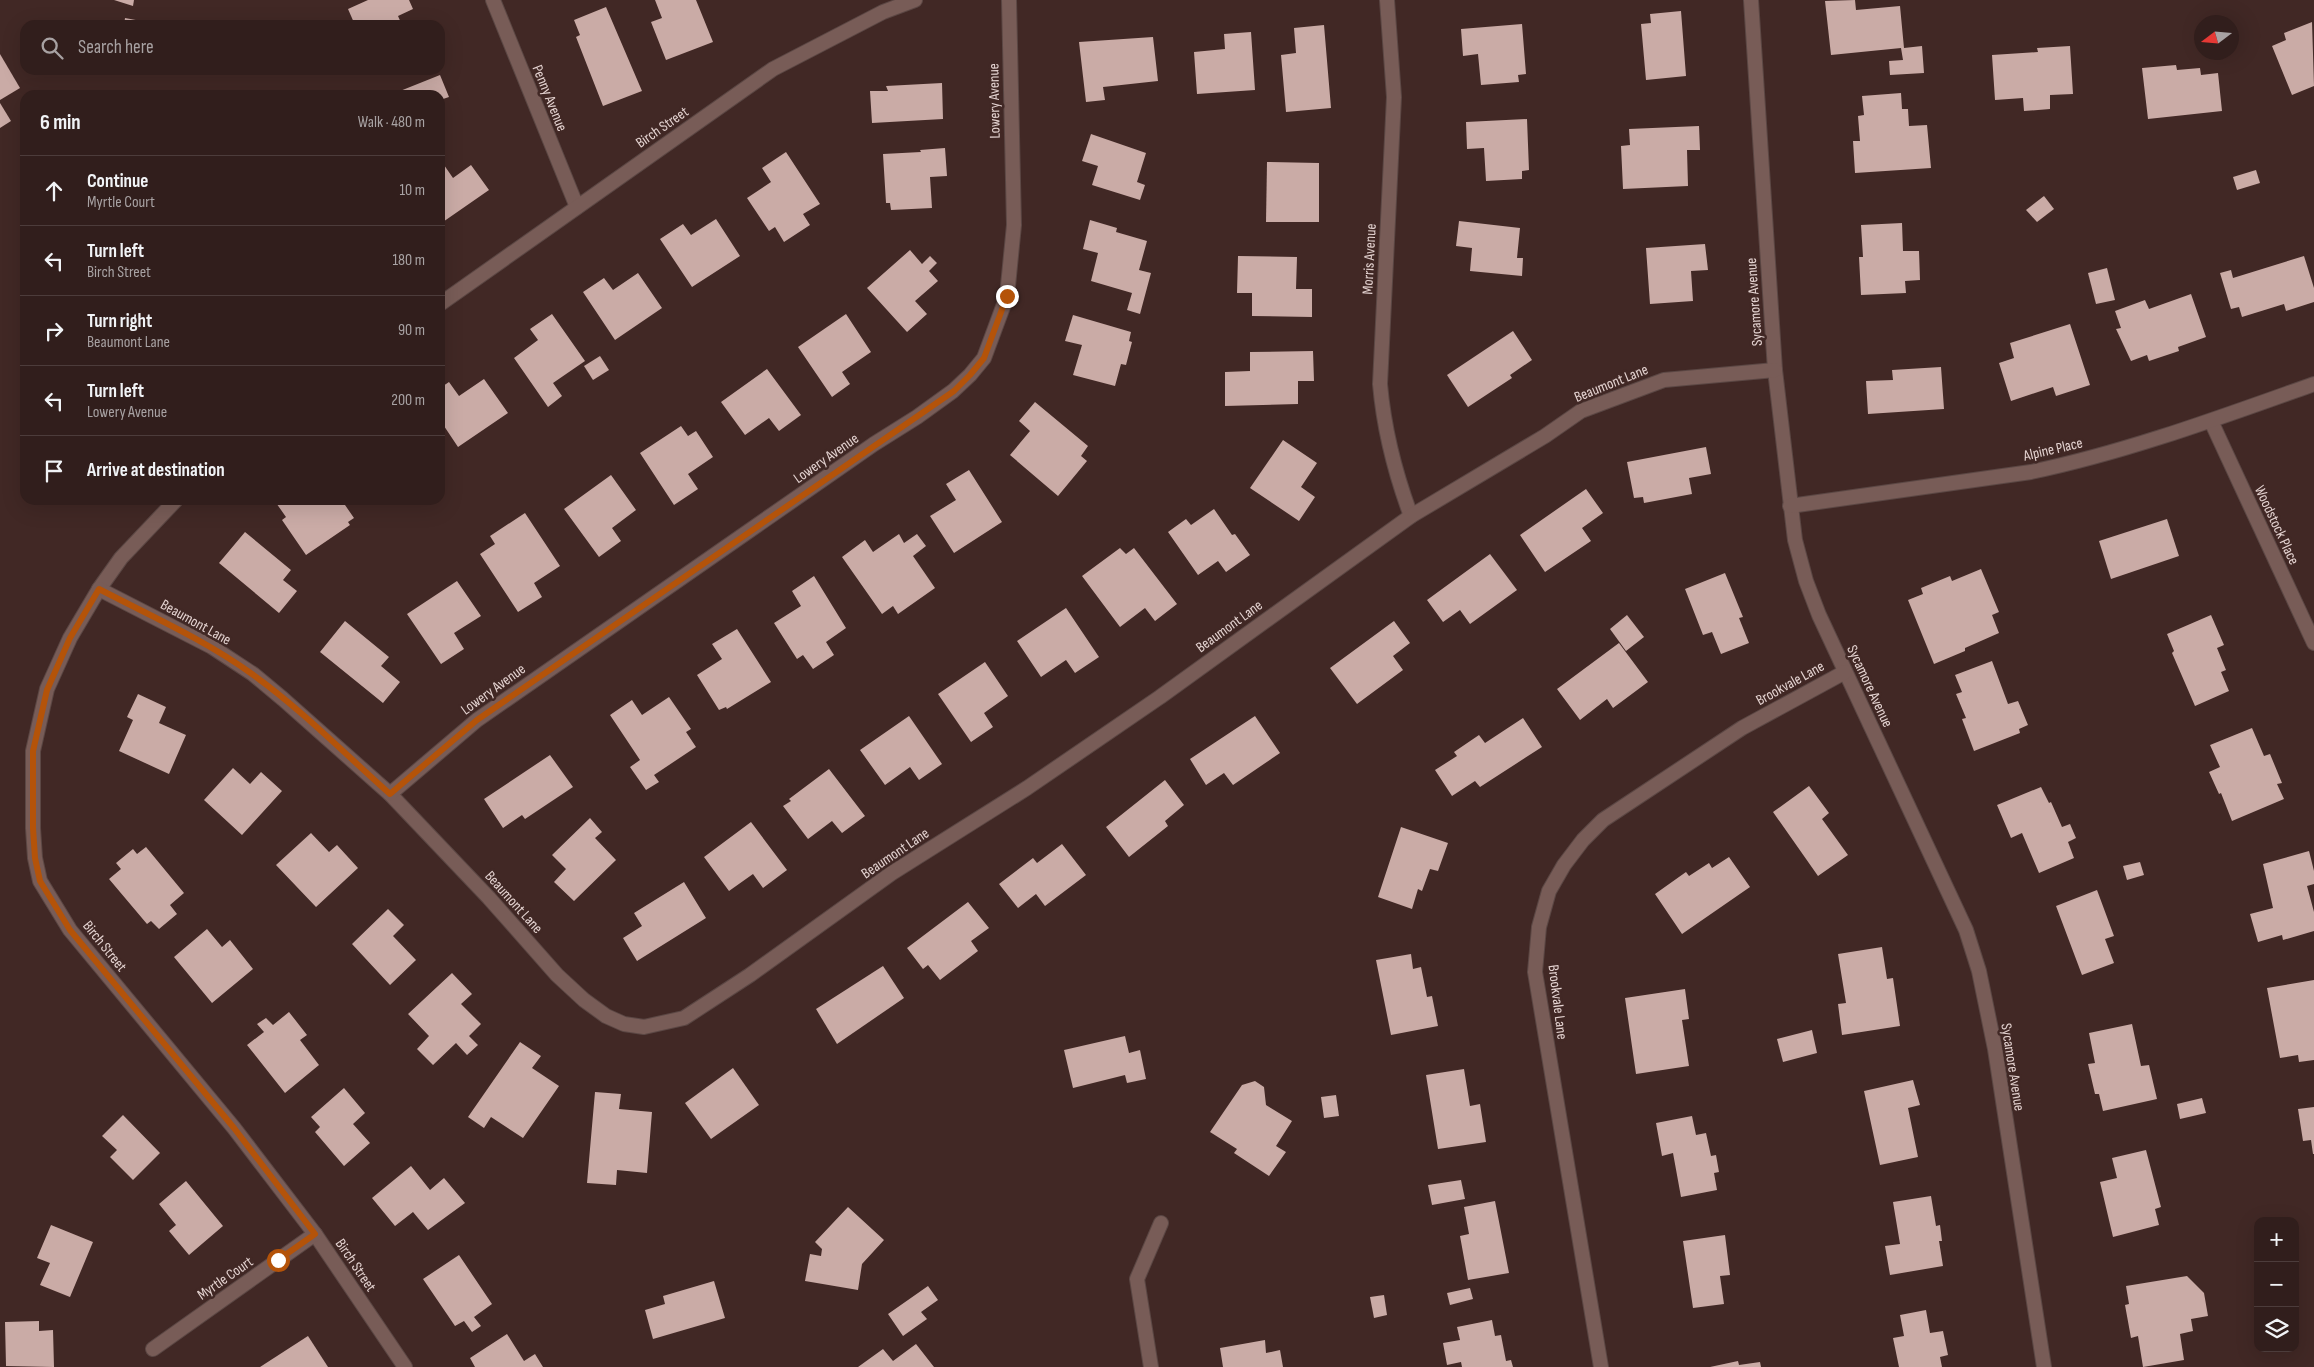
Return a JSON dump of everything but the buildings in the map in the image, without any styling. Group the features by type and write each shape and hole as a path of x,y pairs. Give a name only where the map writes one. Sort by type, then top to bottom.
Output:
{"street":[{"name":"Penny Avenue","path":"493,0 577,207"},
{"name":"Birch Street","path":"445,300 773,69 883,12 915,0"},
{"name":"Lowery Avenue","path":"390,794 477,720 954,391 984,358 1007,296 1014,225 1009,0"},
{"name":"Morris Avenue","path":"1387,0 1394,97 1380,384 1383,411 1396,476 1411,516"},
{"name":"Sycamore Avenue","path":"1751,0 1775,370 1795,540 1806,581 1845,672 1966,930 1979,971 1995,1049 2044,1367"},
{"name":"Beaumont Lane","path":"99,589 212,647 283,698 390,794 488,898 557,975 584,1000 606,1016 624,1024 644,1027 665,1024 684,1018 750,975 892,873 1027,788 1152,702 1411,516 1546,436 1582,411 1616,396 1664,380 1775,370"},
{"name":"Alpine Place","path":"1790,506 2030,472 2066,465 2211,421 2314,384"},
{"name":"Woodstock Place","path":"2211,421 2314,643"},
{"name":"Birch Street","path":"171,505 121,558 99,589 70,638 47,690 33,751 33,828 35,858 40,881 70,930 234,1128 315,1234 405,1367"},
{"name":"Brookvale Lane","path":"1601,1367 1535,972 1539,927 1549,891 1564,865 1583,840 1604,820 1742,728 1845,672"},
{"path":"1151,1367 1137,1279 1161,1223"},
{"name":"Myrtle Court","path":"153,1349 315,1234"}],"route":[{"path":"278,1260 315,1234 234,1128 70,930 40,881 35,858 33,828 33,751 47,690 70,638 99,589 212,647 252,674 283,698 390,794 477,720 874,444 954,391 984,358 1007,296"}]}
